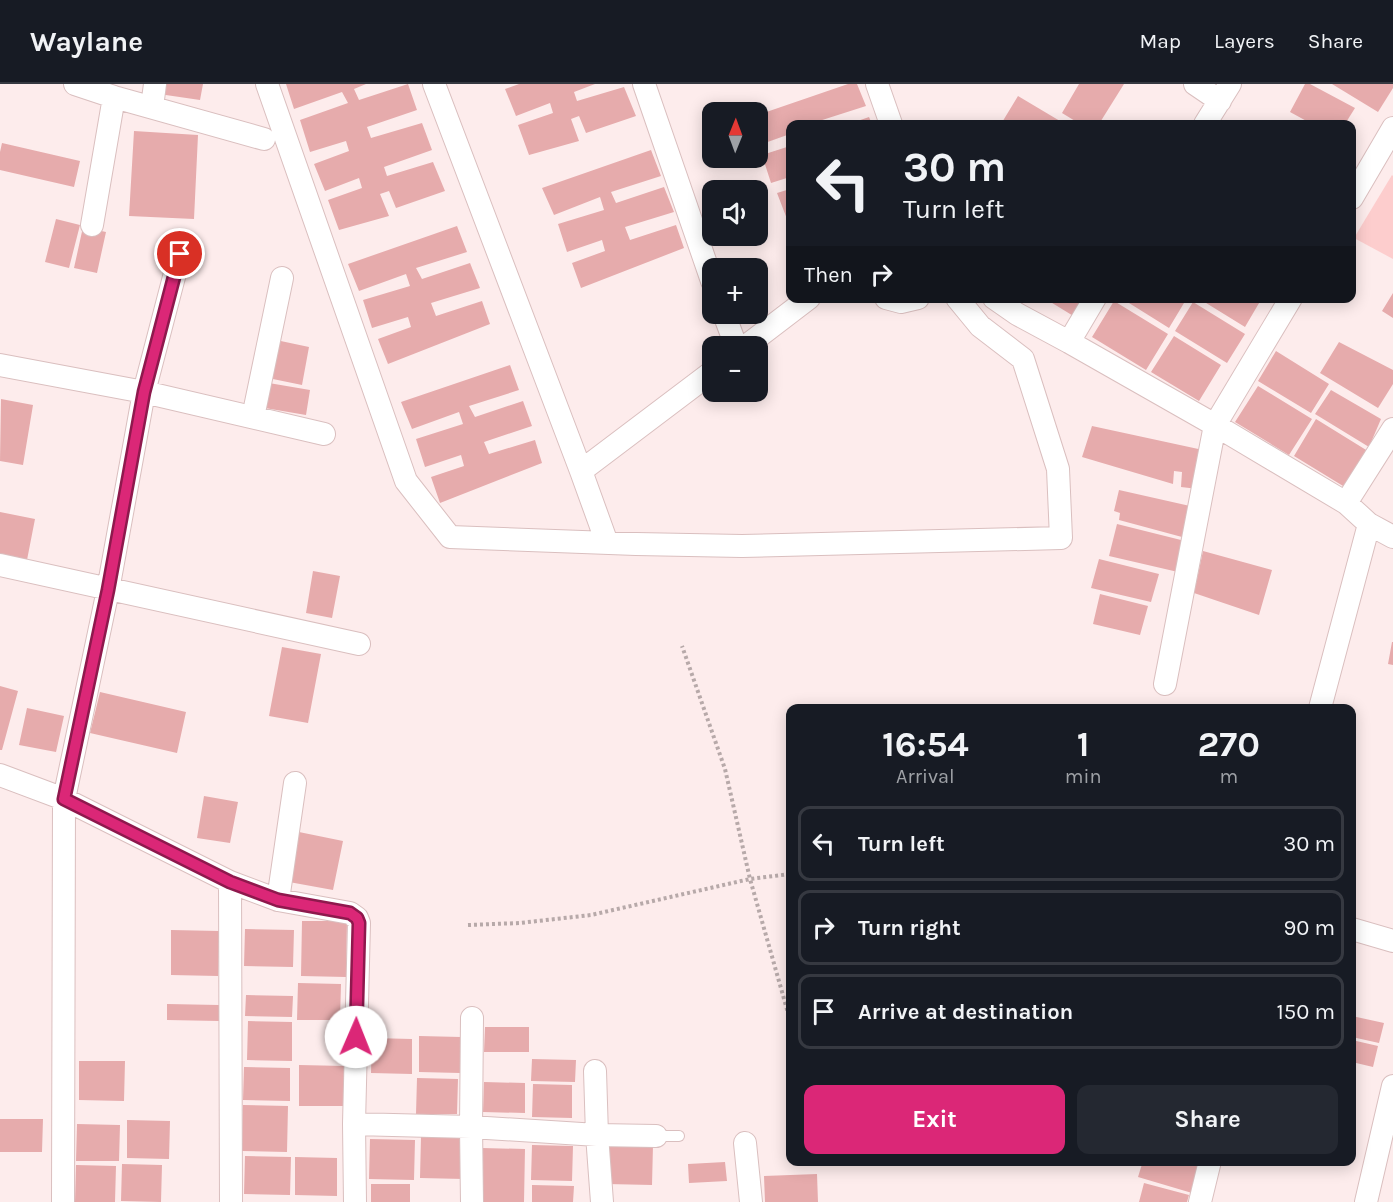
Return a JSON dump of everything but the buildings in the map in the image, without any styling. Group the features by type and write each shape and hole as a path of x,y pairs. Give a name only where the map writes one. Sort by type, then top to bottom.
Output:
{"street":[{"path":"152,107 155,84"},
{"path":"267,84 406,481 450,537 742,546 1061,538 1058,468 1023,359 980,326 961,303"},
{"path":"434,84 607,543"},
{"path":"644,84 704,258"},
{"path":"877,84 890,120"},
{"path":"1195,84 1225,92 1208,120"},
{"path":"81,85 114,97 264,139"},
{"path":"92,225 114,97"},
{"path":"1356,191 1393,128"},
{"path":"63,1202 64,799 108,590 144,392 180,254"},
{"path":"253,417 282,278"},
{"path":"759,336 803,303"},
{"path":"1001,303 1346,503 1370,524 1393,537"},
{"path":"1069,342 1092,303"},
{"path":"1165,684 1215,425 1288,303"},
{"path":"0,365 144,392 324,434"},
{"path":"581,471 702,380"},
{"path":"1346,503 1393,429"},
{"path":"1321,704 1370,524"},
{"path":"0,565 359,644"},
{"path":"0,775 64,799 230,882 278,900 350,913 357,918 359,923 354,1124 355,1202"},
{"path":"278,900 295,783"},
{"path":"230,882 231,1202"},
{"path":"1356,930 1393,941"},
{"path":"472,1018 472,1202"},
{"path":"595,1071 602,1202"},
{"path":"1366,1202 1393,1086"},
{"path":"354,1124 656,1136"},
{"path":"745,1143 751,1202"},
{"path":"1200,1202 1209,1166"}],"lane":[{"path":"656,1136 680,1136"}],"path":[{"path":"682,646 725,769 750,879 786,1006"},
{"path":"468,926 591,915 750,879 786,874"}],"shaded area":[{"path":"1392,175 1393,259 1356,239 1356,235"}],"route":[{"path":"180,254 144,392 108,590 64,799 230,882 278,900 350,913 357,918 359,923 356,1037"}]}
